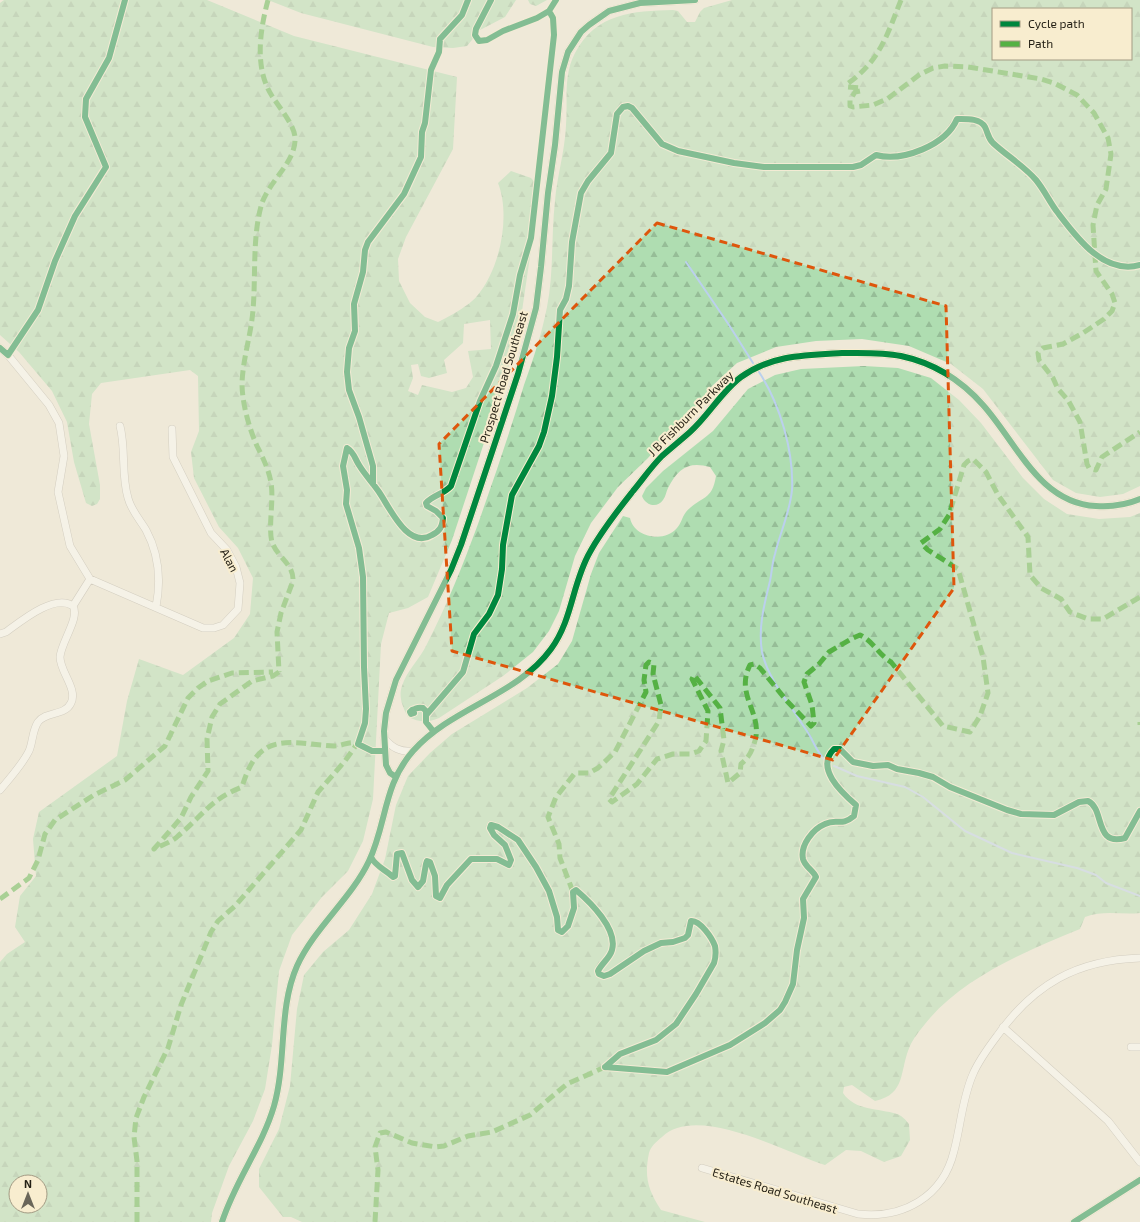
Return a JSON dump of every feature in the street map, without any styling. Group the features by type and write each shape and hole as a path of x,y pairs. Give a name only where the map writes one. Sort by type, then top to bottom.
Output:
{"street":[{"name":"Prospect Road Southeast","path":"396,777 390,773 386,765 384,738 386,713 396,680 436,600 461,545 528,340 540,281 562,72 568,52 581,32 609,11 629,5 695,0"},
{"path":"0,348 8,355 49,404 59,423 64,456 58,492 70,546 90,579 73,606"},
{"name":"J B Fishburn Parkway","path":"222,1222 234,1191 259,1143 273,1108 281,1072 288,996 296,970 310,943 347,895 368,863 396,777 413,751 444,725 517,681 541,661 559,637 565,624 581,573 590,551 619,509 653,466 692,430 733,384 752,370 766,363 792,356 864,353 894,354 921,361 946,373 971,392 995,419 1037,476 1057,494 1078,503 1101,507 1125,504 1140,499"},
{"path":"120,426 124,445 125,479 128,499 152,543 157,561 158,590 156,607"},
{"name":"Alan","path":"90,579 203,628 214,628 222,625 238,609 240,583 236,568 227,550 211,533 173,457 172,429"},
{"path":"0,634 6,632 39,610 62,602 73,606 76,611 63,643 60,659 73,693 71,704 64,710 47,715 37,723 29,751 0,790"},
{"path":"384,738 392,747 400,750 413,751"},
{"name":"Estates Road Southeast","path":"702,1168 858,1214 881,1215 904,1210 917,1204 934,1189 946,1172 954,1151 963,1106 973,1074 980,1059 1003,1027 1032,996 1059,977 1094,964 1140,958"},
{"path":"1003,1027 1108,1121 1140,1162"},
{"path":"1131,1047 1140,1047"},
{"path":"1074,1222 1140,1180"}],"highlighted area":[{"path":"657,223 946,306 954,588 833,760 452,651 439,444"}],"green space":[{"path":"4,0 207,0 294,36 457,77 453,149 406,237 398,259 399,281 410,303 425,317 438,322 470,303 485,285 492,272 501,242 503,226 502,196 498,183 511,171 531,178 540,188 521,318 506,376 452,540 428,597 408,608 389,613 381,644 373,799 363,841 348,871 322,897 292,935 279,971 272,1045 265,1089 253,1121 229,1166 212,1213 211,1222 0,1222 0,962 7,954 25,942 15,927 20,896 36,876 33,839 39,812 117,756 127,701 139,659 183,675 234,638 250,614 253,578 238,548 219,527 194,478 191,452 199,431 198,376 190,370 101,383 92,394 89,424 100,485 100,499 97,504 92,506 86,503 74,462 67,422 52,391 19,352 0,335 0,3","holes":["490,320 491,349 468,351 473,377 466,388 452,392 422,385 418,395 408,391 413,378 411,365 418,364 421,376 429,378 447,373 444,360 463,343 464,324"]},
{"path":"268,0 516,0 505,17 480,30 467,46 453,48 433,47 301,13"},
{"path":"528,0 547,0 536,6 530,4"},
{"path":"732,0 1140,0 1140,486 1123,494 1100,497 1076,493 1053,480 983,389 951,364 909,346 862,339 816,341 776,347 737,363 712,386 685,419 618,487 591,523 575,556 559,611 549,631 533,652 503,676 439,718 427,721 412,719 408,717 402,702 401,690 404,680 424,649 448,600 467,555 502,455 543,327 551,281 555,201 557,182 563,154 567,79 571,62 584,40 594,30 605,22 617,17 630,13 673,10 678,11 687,22 695,22 700,12 704,8"},
{"path":"864,366 898,368 931,378 959,400 981,423 1023,478 1044,499 1067,514 1099,519 1130,517 1140,513 1140,913 1106,913 1085,917 1080,929 1018,956 976,979 940,1008 925,1024 910,1046 897,1087 885,1098 875,1101 852,1085 844,1087 843,1093 854,1103 867,1108 899,1115 908,1122 910,1140 901,1156 884,1162 861,1151 846,1150 825,1165 742,1134 719,1128 697,1125 677,1128 656,1142 649,1153 647,1176 650,1190 661,1210 705,1222 302,1222 291,1217 283,1217 259,1187 259,1169 279,1129 290,1086 297,1009 304,975 323,952 349,930 372,894 385,859 396,805 408,776 430,753 452,734 527,688 558,664 572,641 591,574 599,553 623,516 630,518 637,530 643,534 658,537 665,536 672,533 680,525 686,512 691,507 708,495 712,490 716,476 710,467 696,465 685,468 676,475 660,503 655,505 648,504 642,496 646,488 663,471 713,431 748,389 775,375 801,369"}],"waterway":[{"path":"686,262 753,363"},
{"path":"759,372 767,385 779,413 788,444 792,475 791,498 774,557 762,616 762,652 764,661 776,686 826,761"},
{"path":"834,766 857,776 905,787 923,797 965,831 1012,853 1077,868 1096,875 1106,883 1140,896"}],"marked path":[{"path":"268,0 260,49 263,73 266,85 286,117 295,138 291,155 266,195 262,203 259,216 256,242 253,310 242,383 243,399 249,423 254,439 264,460 271,483 272,542 293,575 293,581 281,613 277,632 279,672"},
{"path":"901,0 886,36 875,57 847,84 848,87 860,88 860,91 855,92 850,100 850,106 873,105 887,99 919,75 933,68 945,66 968,67 1041,79 1054,83 1077,95 1094,113 1108,138 1111,154 1106,189 1097,205 1093,225 1096,271 1112,294 1115,303 1112,311 1104,319 1083,333 1063,344 1043,348 1038,353 1039,360 1053,378 1058,389 1068,400 1080,422 1089,468 1096,470 1102,457 1140,432"},
{"path":"573,892 560,858 559,844 548,817 556,797 575,773 589,773 598,768 615,752 646,692 644,680 646,665 649,662 654,664 653,674 661,705 659,721 609,799 612,802 637,784 657,759 673,754 690,754 699,751 706,741 708,711 692,679 694,675 720,708 724,740 721,751 728,783 740,773 741,764 751,752 754,744 756,723 745,686 746,676 750,665 754,664 760,668 786,700 811,726 814,723 812,705 804,682 807,674 819,664 829,652 860,635 869,641 891,662 943,726 970,732 980,716 988,693 983,657 958,569 928,550 921,543 940,529 949,515 964,465 968,461 973,459 986,472 998,495 1028,537 1030,575 1041,588 1061,599 1070,612 1088,619 1103,619 1140,597"},
{"path":"0,899 29,878 38,860 45,834 55,820 94,795 125,780 165,746 188,698 198,688 208,681 232,673 273,672"},
{"path":"279,672 273,676 252,681 220,704 212,717 207,739 208,771 191,797 181,818 154,849 176,838 207,808 222,797 242,787 249,769 257,756 266,748 277,744 289,743 334,746 357,743 361,745"},
{"path":"137,1222 137,1161 134,1137 136,1118 144,1097 168,1048 181,1005 211,932 218,921 235,906 301,830 318,792 345,761 359,741"},
{"path":"375,1222 378,1170 375,1147 380,1133 386,1132 412,1143 436,1147 444,1146 468,1136 492,1132 530,1115 567,1084 605,1067 609,1068"}],"cycle path":[{"path":"0,348 8,355 38,310 55,261 75,216 106,167 85,117 86,99 109,58 125,0"},
{"path":"373,484 373,466 359,417 349,390 347,372 349,348 355,331 354,304 363,272 365,250 368,242 404,194 421,157 422,132 425,123 431,70 439,52 440,39 462,15 468,0"},
{"path":"491,0 476,29 475,35 479,41 487,40 503,31 537,18 549,11 556,0"},
{"path":"396,777 390,773 386,765 384,731 386,713 396,680 451,570 461,545 518,374 536,308 562,72 568,52 581,32 609,11 640,3 695,0"},
{"path":"385,751 372,751 358,744 365,723 366,709 363,577 359,548 346,504 347,490 343,466 347,448 353,454 361,469 379,492 394,517 408,532 415,537 423,538 432,535 439,530 443,518 436,511 427,506 426,503 451,486 480,401 496,366 513,314 520,275 531,238 554,35 553,18 549,11"},
{"path":"427,714 463,672 474,634 489,614 498,595 502,569 503,545 512,495 539,446 544,432 552,396 557,357 560,310 566,299 569,286 572,242 581,193 588,181 611,153 617,114 623,107 628,106 632,108 662,144 678,151 734,163 764,167 853,167 861,165 876,155 887,157 911,154 934,144 944,137 957,119 968,119 980,122 985,127 993,143 1036,180 1066,223 1093,252 1103,260 1115,265 1127,267 1140,265"},
{"path":"222,1222 234,1192 263,1136 274,1106 278,1089 287,1000 291,982 297,966 313,938 353,888 369,861 375,847 386,804 396,777 403,764 413,751 429,736 446,723 521,679 537,665 551,649 564,626 584,564 605,528 658,460 690,432 727,390 741,377 764,364 777,360 802,356 842,353 872,353 901,356 913,359 936,368 956,380 975,396 995,420 1031,469 1044,483 1059,494 1076,502 1096,506 1119,505 1140,499"},
{"path":"412,710 414,713 411,714 410,712 411,711 413,710 414,709 423,708 426,711 426,722 434,732"},
{"path":"605,1067 667,1072 730,1045 765,1023 780,1010 793,984 797,950 804,918 803,899 816,877 805,864 803,859 803,848 808,838 820,826 829,822 846,821 854,816 856,805 837,787 829,772 827,764 829,756 834,749 840,749 853,762 873,766 888,765 897,769 933,777 950,787 1007,810 1021,814 1054,815 1079,802 1088,801 1097,811 1104,832 1109,837 1115,839 1125,838 1140,811"},
{"path":"371,857 378,866 393,877 395,876 397,854 402,853 412,880 418,887 423,881 427,861 430,862 435,876 436,896 440,898 447,885 471,859 497,859 509,865 511,860 505,845 494,835 490,828 491,825 498,827 518,840 536,867 549,891 557,917 558,930 562,932 568,926 574,908 573,892 576,890 602,917 611,933 613,942 611,953 598,971 599,974 604,976 610,974 644,951 661,943 673,942 685,938 688,935 691,921 694,921 702,926 715,946 715,961 696,994 676,1024 656,1040 620,1054 605,1067"},
{"path":"1074,1222 1140,1180"}]}
